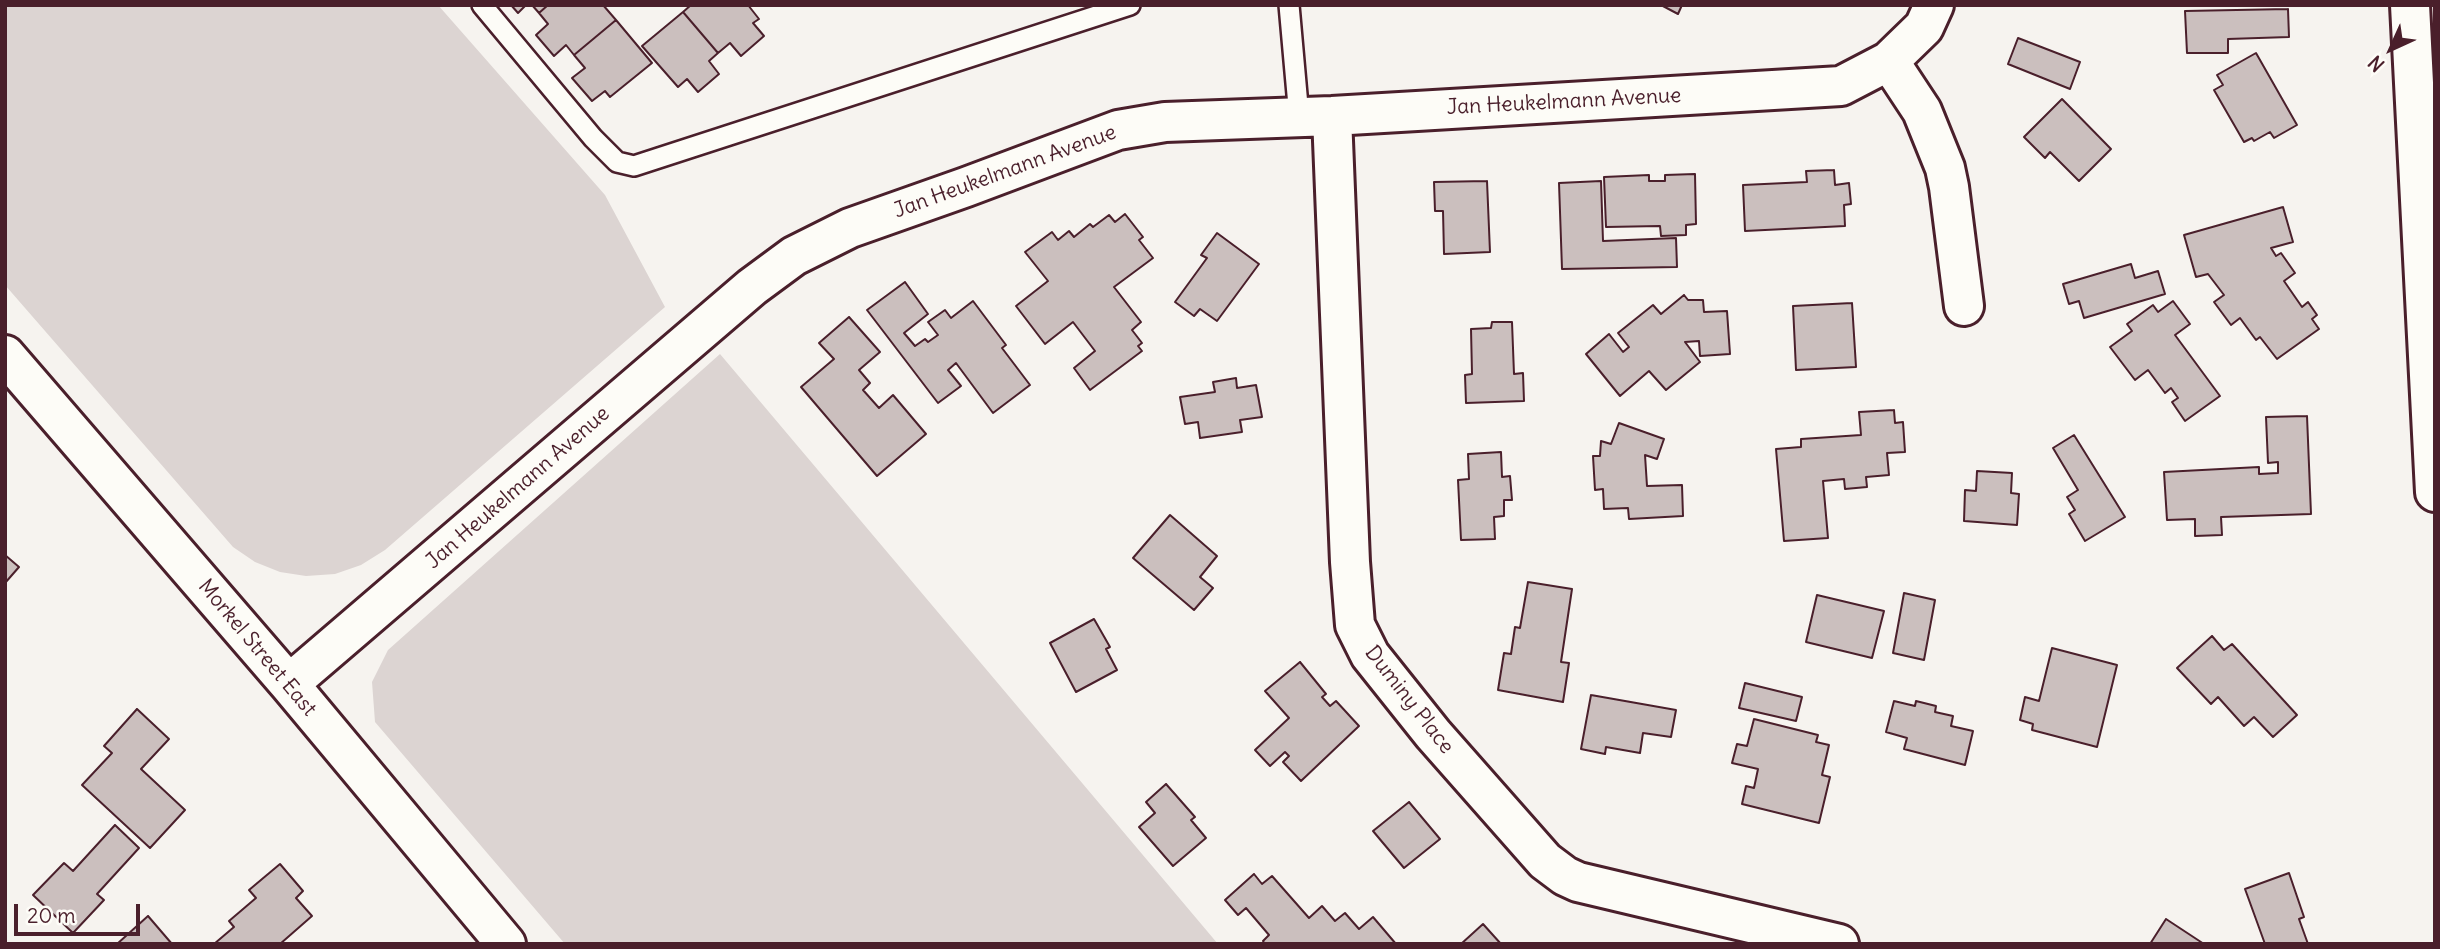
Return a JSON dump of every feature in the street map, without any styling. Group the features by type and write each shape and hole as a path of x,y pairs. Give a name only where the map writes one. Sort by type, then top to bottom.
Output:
{"street":[{"path":"1934,5 1924,27 1902,50 1950,187 1964,306"},
{"path":"2410,5 2435,492"},
{"name":"Jan Heukelmann Avenue","path":"289,684 752,287 794,256 850,228 1118,130 1165,122 1841,86 1902,50"},
{"name":"Duminy Place","path":"1316,116 1355,625 1370,655 1545,861 1565,876 1578,882 1839,944"},
{"name":"Morkel Street East","path":"5,355 289,684 506,944"}],"lane":[{"path":"482,5 593,138 617,162 634,166 1130,5"},
{"path":"1289,5 1316,116"}],"shaded area":[{"path":"5,5 438,5 605,195 665,307 385,550 361,565 335,574 306,576 280,572 255,562 233,547 5,285"},
{"path":"720,354 1218,944 565,944 375,722 372,682 388,650"}],"building":[{"path":"511,5 526,5 518,13"},
{"path":"532,5 548,5 539,13"},
{"path":"548,5 603,5 616,20 574,55 566,45 554,56 536,35 548,24 539,13"},
{"path":"691,5 748,5 759,19 753,23 764,36 741,56 730,43 718,53 683,12"},
{"path":"1661,5 1682,5 1678,14"},
{"path":"2288,9 2289,37 2228,39 2228,53 2187,53 2185,11"},
{"path":"683,12 718,53 709,61 719,74 698,92 687,79 678,87 642,46"},
{"path":"616,20 652,63 610,97 605,91 592,101 572,78 585,68 574,55"},
{"path":"2018,38 2080,62 2070,89 2008,64"},
{"path":"2256,53 2297,125 2274,138 2270,132 2254,141 2252,138 2244,142 2214,90 2223,85 2217,75"},
{"path":"2062,99 2111,149 2079,181 2050,152 2045,158 2024,137"},
{"path":"1834,170 1835,185 1849,183 1851,204 1844,205 1845,226 1745,231 1743,185 1807,182 1806,171"},
{"path":"1695,174 1696,224 1686,225 1686,235 1661,236 1660,226 1606,227 1604,177 1649,175 1649,181 1665,181 1665,175"},
{"path":"1487,181 1490,252 1444,254 1443,211 1435,211 1434,182"},
{"path":"1601,181 1603,241 1676,238 1677,267 1562,269 1559,183"},
{"path":"2283,207 2293,242 2271,248 2276,256 2281,253 2295,273 2284,281 2302,307 2308,302 2317,315 2312,319 2319,329 2277,359 2260,337 2256,340 2240,318 2231,325 2214,302 2224,295 2208,274 2196,277 2184,235"},
{"path":"1125,214 1143,237 1139,240 1153,258 1114,287 1141,322 1132,330 1142,343 1138,346 1142,351 1090,390 1074,368 1095,351 1073,322 1045,344 1016,306 1048,281 1025,252 1052,232 1058,240 1069,231 1074,237 1090,224 1093,227 1109,215 1115,222"},
{"path":"1217,233 1259,264 1217,321 1200,309 1194,316 1175,302 1207,258 1201,255"},
{"path":"2131,264 2135,278 2158,271 2165,294 2084,318 2079,301 2069,304 2063,284"},
{"path":"905,282 928,314 904,333 915,346 938,335 928,322 945,310 951,318 973,301 1006,345 1002,348 1030,385 993,413 956,363 948,370 961,386 938,403 867,310"},
{"path":"1684,295 1688,300 1703,300 1704,312 1727,311 1730,354 1700,356 1699,341 1685,342 1700,362 1666,390 1649,371 1620,396 1586,354 1609,334 1623,352 1629,347 1618,333 1653,305 1661,314"},
{"path":"2173,301 2190,324 2175,335 2220,396 2185,421 2172,402 2178,398 2171,388 2165,393 2148,370 2135,380 2110,347 2132,331 2127,324 2153,305 2158,312"},
{"path":"1852,303 1856,367 1796,370 1793,306"},
{"path":"849,317 880,352 859,370 870,383 863,390 879,408 893,395 926,434 877,476 801,387 834,359 819,343"},
{"path":"1492,322 1512,322 1514,374 1523,373 1524,401 1466,403 1465,375 1472,374 1471,329 1491,328"},
{"path":"1236,378 1237,388 1256,385 1262,417 1240,420 1242,432 1200,438 1198,422 1185,424 1180,397 1215,392 1213,382"},
{"path":"1894,410 1895,423 1903,422 1905,452 1887,453 1889,475 1866,477 1867,487 1845,489 1844,479 1823,481 1828,538 1784,541 1776,449 1801,447 1801,439 1861,435 1859,412"},
{"path":"2307,416 2311,514 2221,517 2222,535 2195,536 2195,519 2167,520 2164,472 2259,467 2259,474 2278,473 2278,462 2268,463 2266,417"},
{"path":"1619,423 1664,439 1657,459 1645,455 1647,486 1682,485 1683,516 1629,519 1628,508 1604,509 1603,489 1595,490 1593,456 1600,456 1601,441 1611,444"},
{"path":"2074,435 2125,517 2085,541 2069,514 2075,510 2067,497 2078,490 2053,448"},
{"path":"1501,452 1502,477 1510,476 1512,500 1504,500 1504,516 1494,517 1495,539 1461,540 1458,480 1469,479 1468,454"},
{"path":"1977,471 2012,473 2011,493 2019,494 2017,525 1964,521 1965,490 1976,491"},
{"path":"1170,515 1217,556 1200,577 1213,588 1194,610 1133,558"},
{"path":"5,555 19,567 5,583"},
{"path":"1528,582 1572,589 1561,662 1569,663 1563,702 1498,690 1504,653 1511,654 1515,627 1520,628"},
{"path":"1904,593 1935,600 1924,660 1893,653"},
{"path":"1817,595 1884,611 1872,658 1806,642"},
{"path":"1094,619 1110,647 1106,649 1117,670 1076,692 1050,643"},
{"path":"2212,636 2224,650 2232,644 2297,715 2273,737 2254,717 2244,726 2218,697 2211,704 2177,668"},
{"path":"2052,648 2117,665 2097,747 2032,730 2033,724 2020,720 2025,697 2039,701"},
{"path":"1300,662 1326,694 1322,697 1330,706 1336,701 1359,726 1301,781 1283,762 1289,756 1285,752 1270,766 1255,750 1289,718 1265,691"},
{"path":"1745,683 1802,697 1796,721 1739,708"},
{"path":"1591,695 1676,710 1671,737 1643,733 1640,753 1606,747 1605,754 1581,749"},
{"path":"1894,701 1915,706 1916,701 1936,706 1935,712 1953,716 1951,726 1973,731 1965,765 1904,749 1907,738 1886,732"},
{"path":"137,709 169,739 141,769 185,810 150,848 82,785 112,753 104,746"},
{"path":"1754,719 1818,735 1816,742 1829,745 1822,775 1830,777 1819,823 1742,804 1746,786 1754,788 1758,769 1732,763 1737,744 1747,746"},
{"path":"1166,784 1195,817 1191,820 1206,838 1173,866 1139,827 1155,813 1146,802"},
{"path":"1409,802 1440,839 1404,868 1373,831"},
{"path":"115,825 139,848 97,894 104,900 73,933 33,895 64,863 73,871"},
{"path":"280,864 303,891 296,898 312,916 280,944 214,944 234,927 229,921 256,898 249,890"},
{"path":"2289,873 2304,917 2299,919 2308,944 2265,944 2245,889"},
{"path":"1254,874 1262,884 1272,876 1309,918 1322,906 1335,921 1345,913 1359,929 1373,917 1396,944 1265,944 1263,941 1269,935 1246,908 1238,915 1225,900"},
{"path":"148,916 172,944 117,944"},
{"path":"2166,919 2204,944 2150,944"},
{"path":"1483,924 1501,944 1461,944"}]}
